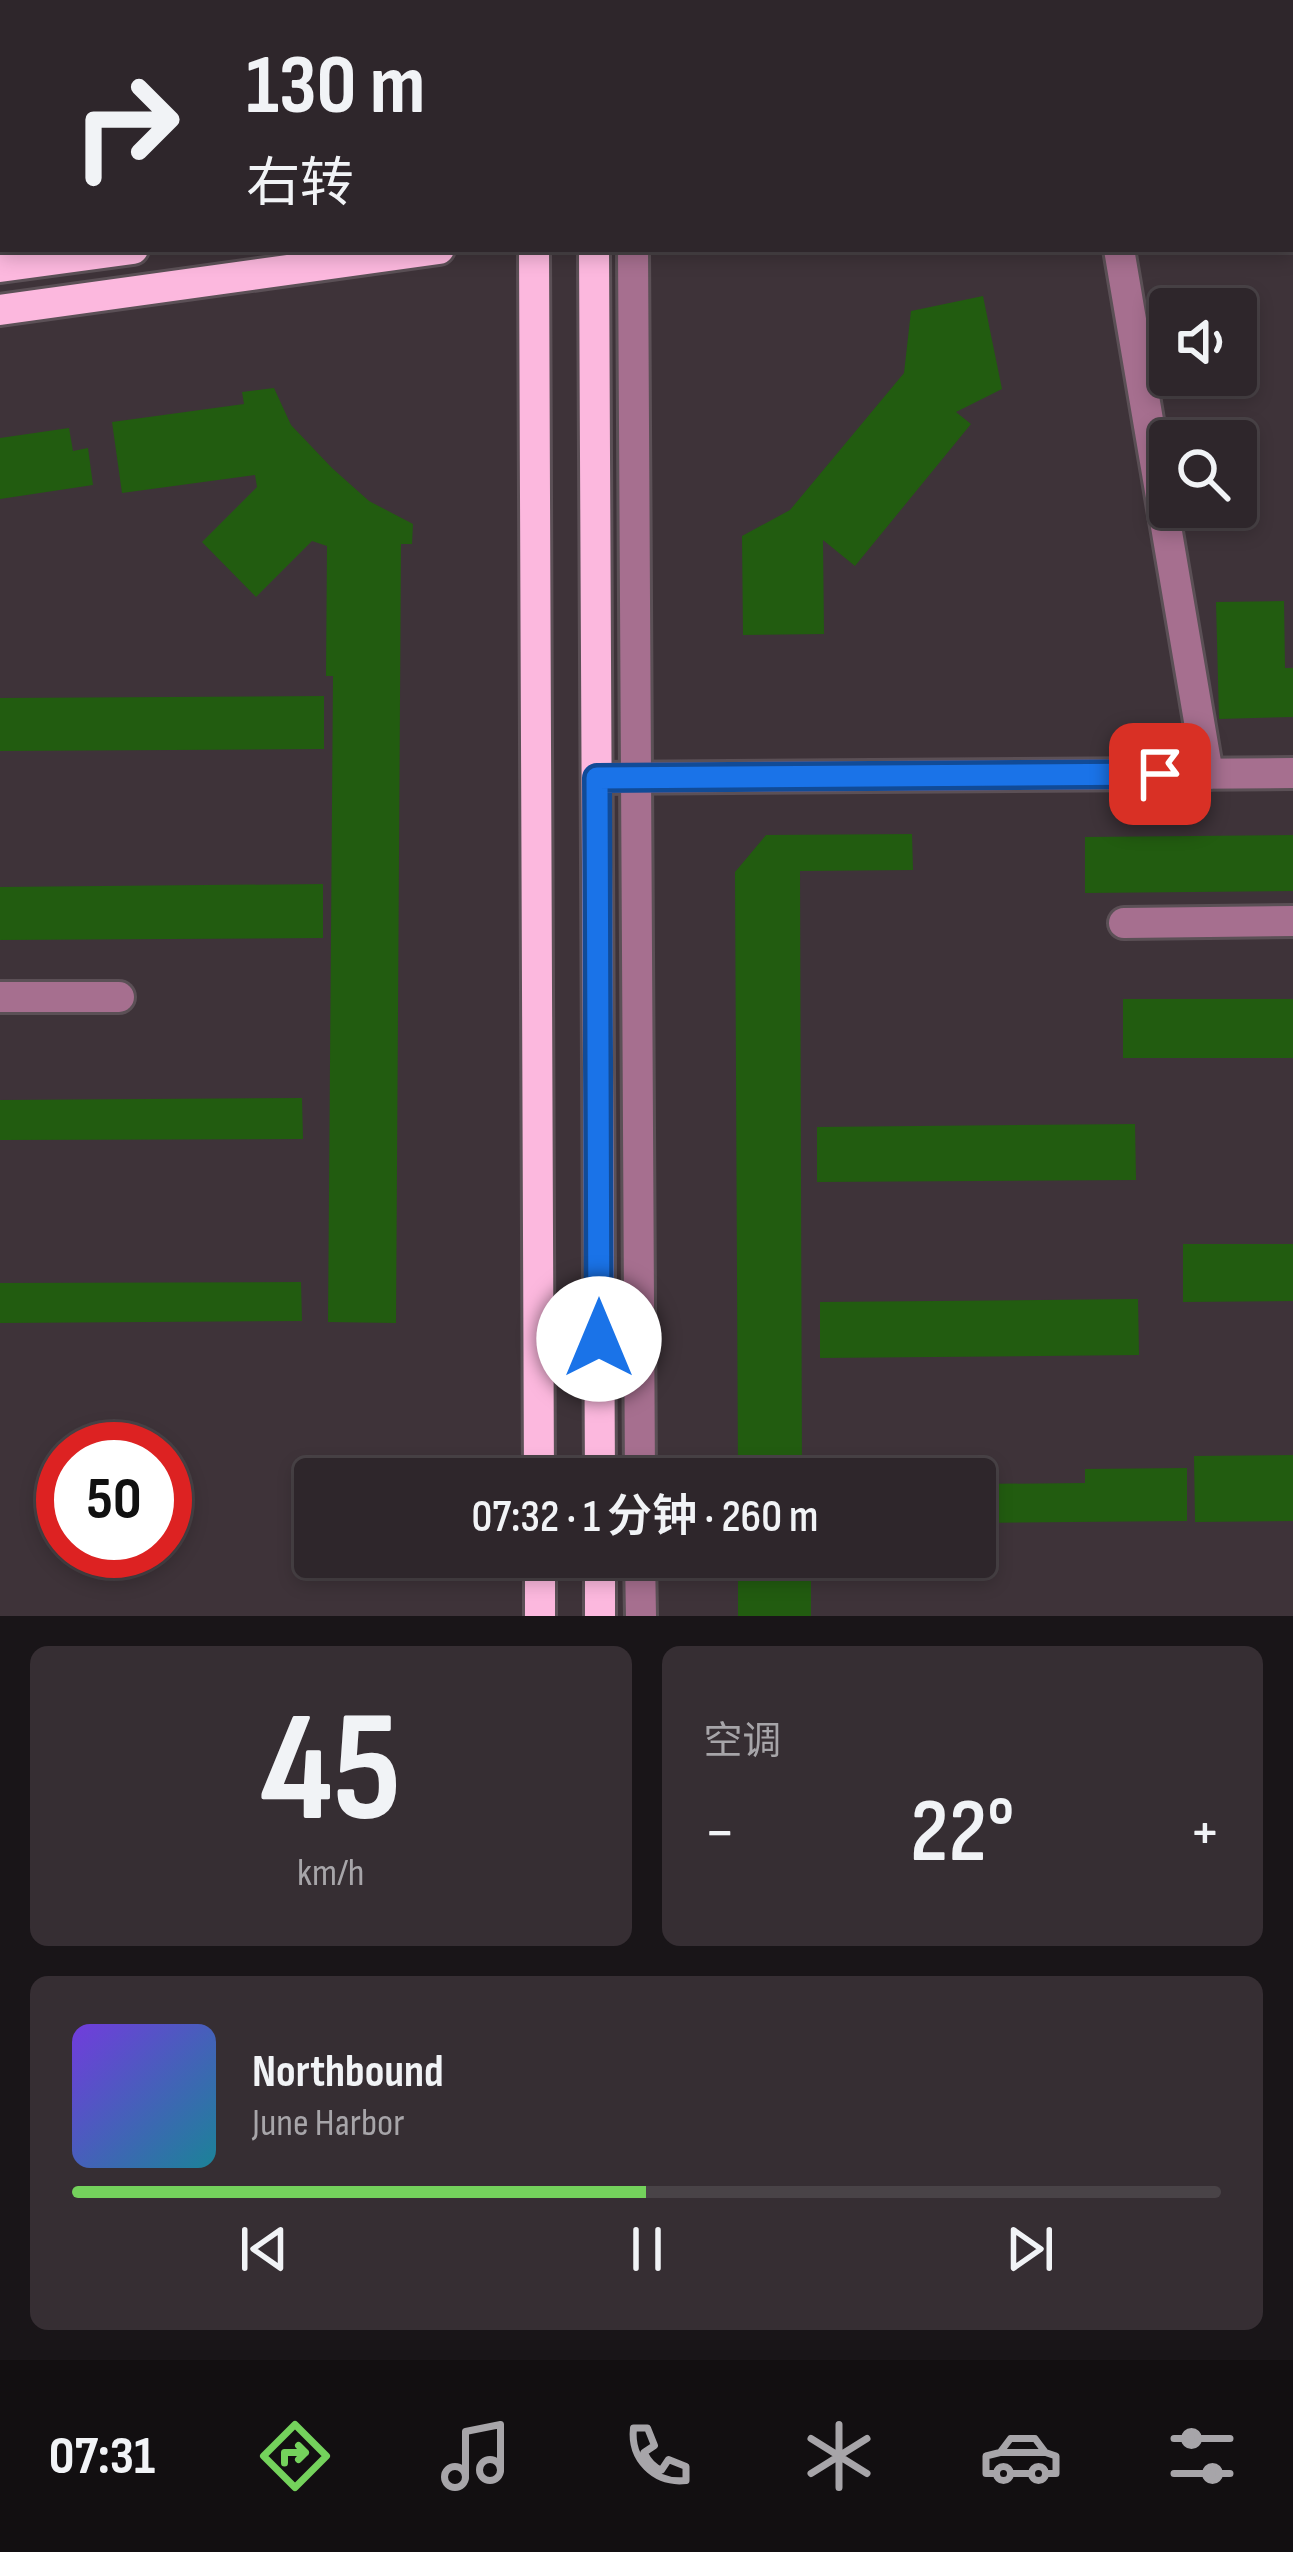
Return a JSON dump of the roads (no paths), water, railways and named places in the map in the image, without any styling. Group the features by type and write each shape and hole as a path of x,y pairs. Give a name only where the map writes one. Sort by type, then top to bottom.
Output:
{"main road":[{"path":"0,267 111,252"},
{"path":"0,310 417,252"},
{"path":"534,252 539,1458"},
{"path":"594,252 599,1458"},
{"path":"540,1578 540,1616"},
{"path":"600,1578 600,1616"}],"street":[{"path":"633,252 640,1458"},
{"path":"1119,252 1208,774"},
{"path":"597,778 1293,773"},
{"path":"1124,922 1293,921"},
{"path":"0,998 119,997"},
{"path":"640,1578 641,1616"}]}
